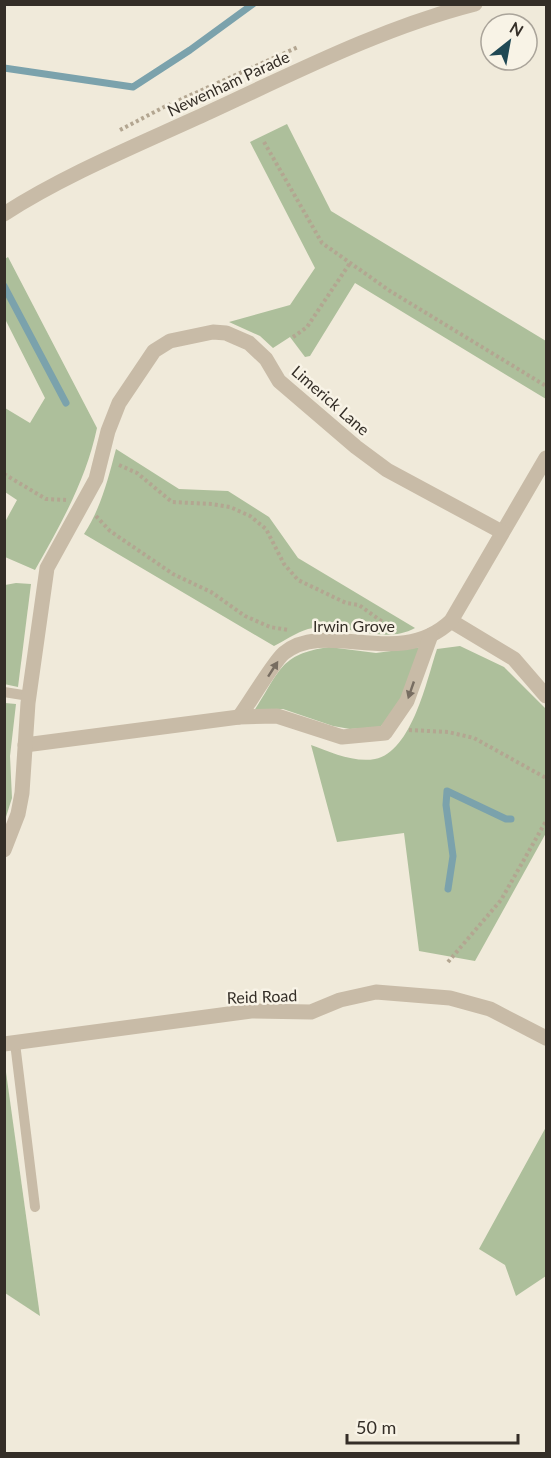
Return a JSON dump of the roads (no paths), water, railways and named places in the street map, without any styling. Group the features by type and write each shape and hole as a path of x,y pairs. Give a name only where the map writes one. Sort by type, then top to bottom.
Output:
{"street":[{"name":"Newenham Parade","path":"4,214 138,145 305,68 435,14 475,4"},
{"name":"Limerick Lane","path":"4,850 18,814 29,696 47,568 96,479 119,403 154,351 170,341 213,332 226,333 249,343 266,359 279,381 356,447 387,470 502,532"},
{"name":"Irwin Grove","path":"239,717 283,654 310,642 395,644 413,642 431,635 451,621 546,458"},
{"path":"451,621 514,659 546,696"},
{"path":"25,745 239,717 277,716 342,737 385,733 407,701 431,635"},
{"name":"Reid Road","path":"10,1044 251,1011 311,1012 340,1000 376,992 450,998 490,1009 546,1038"}],"lane":[{"path":"4,692 29,696"},
{"path":"10,1044 35,1207"}],"waterway":[{"path":"4,68 133,87 190,50 253,4"},
{"path":"4,286 66,403"},
{"path":"448,889 453,856 446,805 447,791 506,819 511,819"}]}
